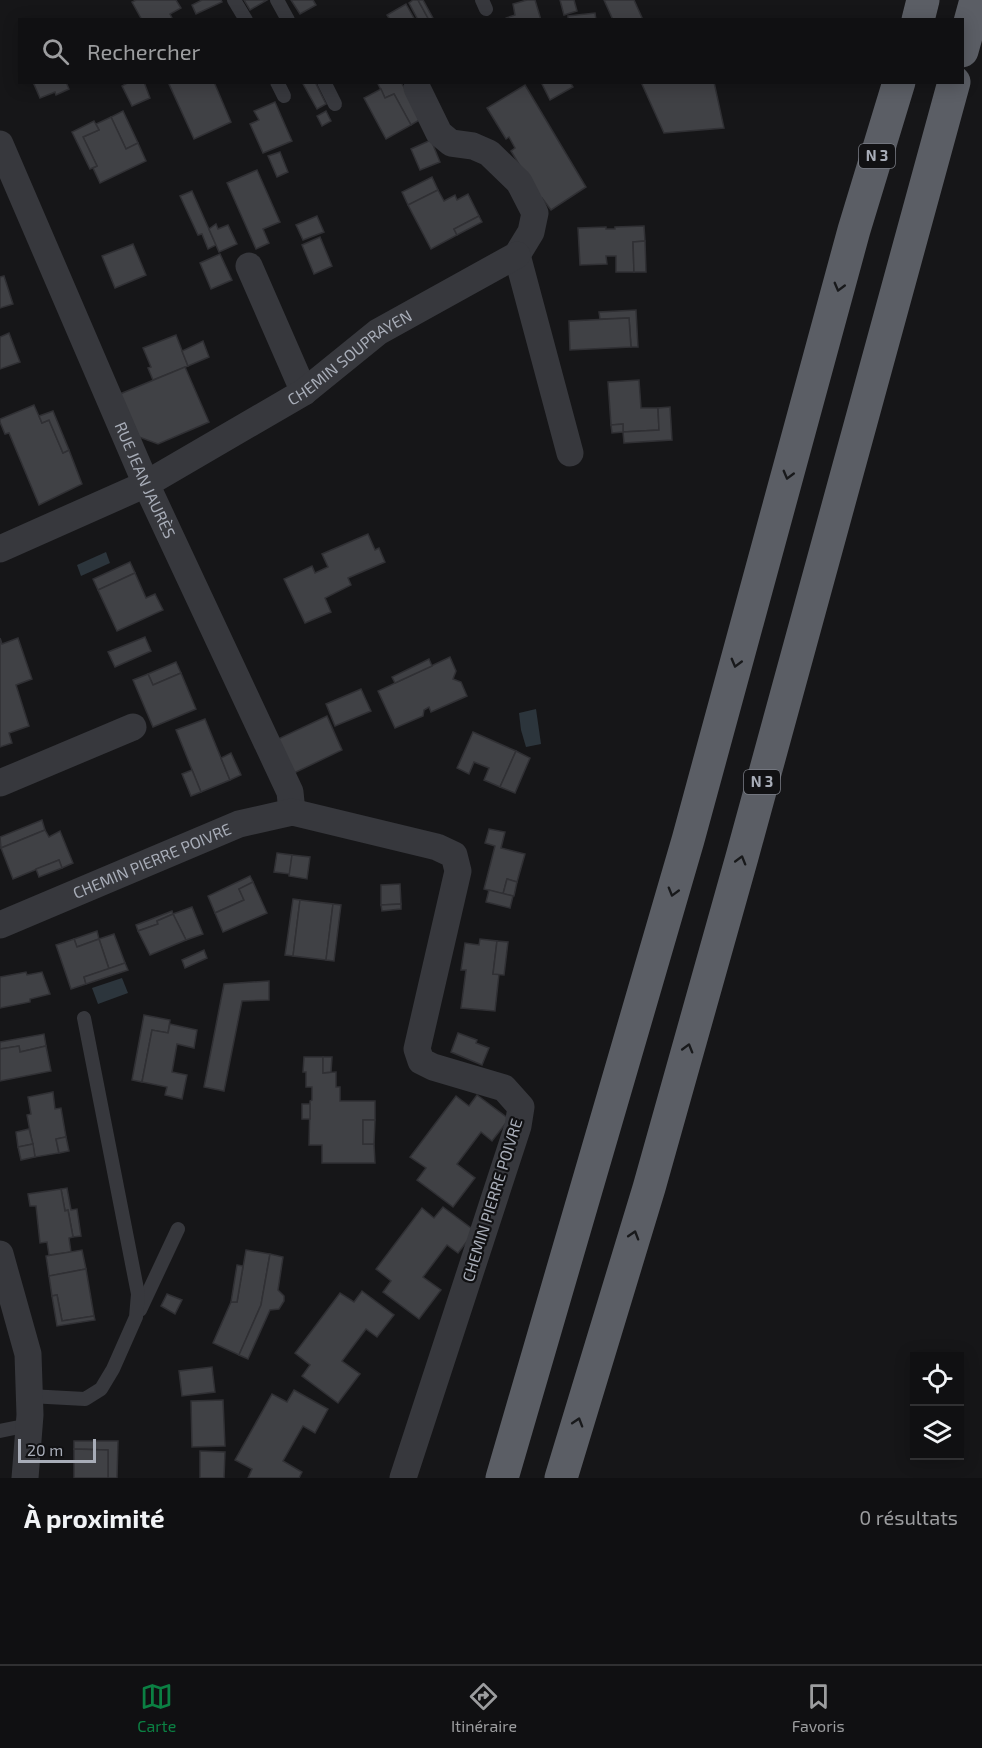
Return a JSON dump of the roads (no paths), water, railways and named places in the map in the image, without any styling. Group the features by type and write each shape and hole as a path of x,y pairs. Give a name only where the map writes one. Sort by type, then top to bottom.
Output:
{"highway":[{"path":"906,18 910,0"},
{"path":"918,18 923,0"},
{"path":"964,47 976,0"},
{"name":"N 3","path":"502,1478 688,840 854,230 890,84"},
{"name":"N 3","path":"854,230 898,84"},
{"name":"N 3","path":"561,1478 652,1176 953,84"}],"street":[{"path":"417,88 439,133 451,143 473,146 489,153 519,182 534,213 531,232 517,255 570,453"},
{"name":"RUE JEAN JAURÈS","path":"0,144 146,484 290,792 292,812"},
{"name":"CHEMIN SOUPRAYEN","path":"0,549 146,484 304,392 378,332 517,255"},
{"path":"249,266 304,392"},
{"path":"0,783 133,727"},
{"name":"CHEMIN PIERRE POIVRE","path":"0,925 239,824 292,812 437,847 454,855 458,871 417,1049 421,1061 433,1067 504,1088 521,1107 514,1137 403,1478"},
{"path":"0,1254 28,1354 29,1425 25,1478"}],"lane":[{"path":"234,0 245,18"},
{"path":"277,0 287,18"},
{"path":"279,84 284,96"},
{"path":"325,84 335,104"},
{"path":"84,1018 138,1294 136,1317"},
{"path":"29,1396 85,1399 101,1389 113,1370 178,1229"},
{"path":"0,1431 29,1425"}]}
